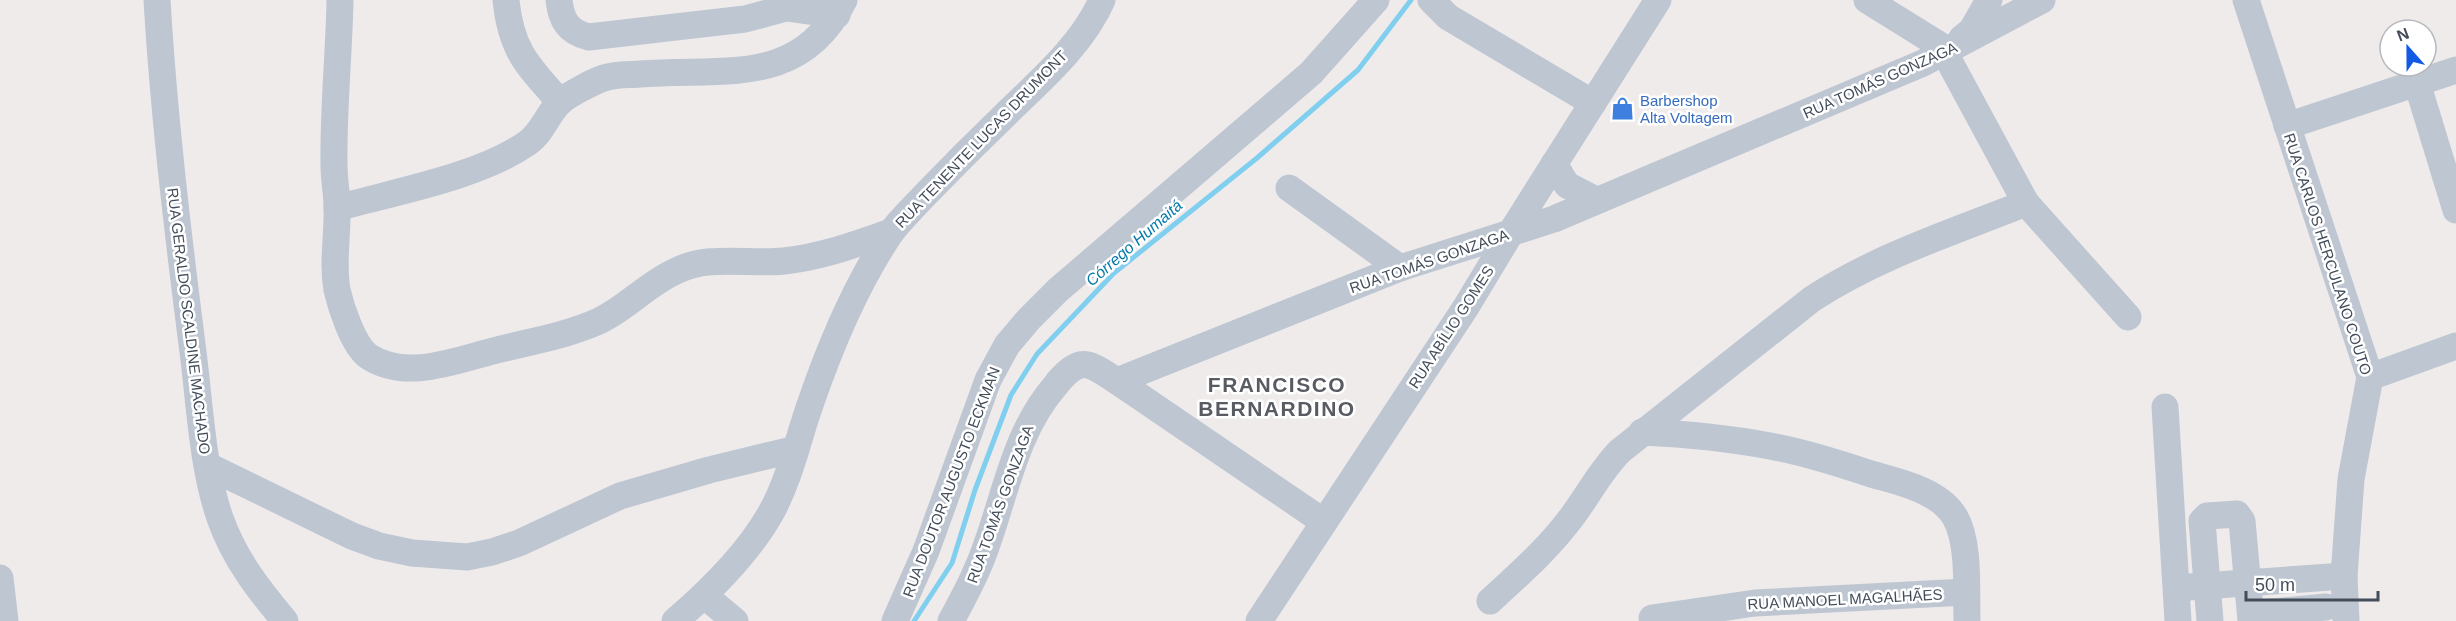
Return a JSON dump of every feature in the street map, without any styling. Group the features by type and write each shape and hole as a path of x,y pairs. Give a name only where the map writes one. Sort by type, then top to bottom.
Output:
{"street":[{"name":"RUA GERALDO SCALDINE MACHADO","path":"157,0 172,190 208,466 219,517 235,553 256,587 285,621"},
{"path":"340,0 334,166 337,208 334,248 337,289 346,320 361,348 367,355 384,364 405,369 439,365 596,323 621,311 646,288 676,271 701,261 782,261 822,255 891,232"},
{"path":"506,0 509,26 516,47 530,68 560,102"},
{"path":"560,0 565,24 574,31 589,37 745,19 774,5 840,7"},
{"name":"RUA TENENTE LUCAS DRUMONT","path":"675,621 705,596 744,550 772,512 784,487 835,338 849,306 891,232 942,177 1064,56 1098,10 1102,0"},
{"name":"RUA DOUTOR AUGUSTO ECKMAN","path":"895,621 926,551 988,380 1007,345 1029,319 1059,290 1311,73 1376,0"},
{"path":"1431,0 1448,17 1593,103"},
{"name":"RUA ABÍLIO GOMES","path":"1259,621 1466,307 1658,0"},
{"path":"1867,0 1941,46 2026,204 2128,317"},
{"path":"1945,53 1972,30 1989,0"},
{"name":"RUA TOMÁS GONZAGA","path":"951,621 988,543 1020,442 1033,414 1060,380 1078,366 1085,364 1117,381 1400,268 1554,219 1945,53 2042,0"},
{"name":"RUA CARLOS HERCULANO COUTO","path":"2246,0 2370,377 2351,479 2344,576 2336,614"},
{"path":"337,208 474,170 527,144 544,127 560,102 605,78 662,73 728,72 768,66 795,54 815,40 840,7"},
{"path":"2287,126 2456,70"},
{"path":"2416,83 2456,210"},
{"path":"1554,164 1567,185 1596,200"},
{"path":"1289,188 1400,268"},
{"path":"1490,602 1557,535 1571,518 1605,465 1642,432 1812,299 1846,277 1876,262 2026,204"},
{"path":"2370,377 2456,346"},
{"path":"1117,381 1324,522"},
{"path":"2165,407 2178,621"},
{"path":"1642,432 1728,439 1771,446 1819,457 1924,492 1944,505 1954,516 1960,529 1964,548 1967,621"},
{"path":"208,466 352,536 379,546 412,553 467,556 492,552 519,543 621,496 709,470 796,449"},
{"path":"2210,621 2202,527 2202,521 2207,516 2239,516 2242,521 2251,617 2336,614"},
{"path":"2175,589 2344,576"},
{"path":"0,578 5,621"},
{"name":"RUA MANOEL MAGALHÃES","path":"1652,618 1755,603 1966,592"},
{"path":"705,596 735,621"}],"waterway":[{"name":"Córrego Humaitá","path":"914,621 952,563 975,490 1011,395 1037,354 1114,273 1257,158 1358,70 1411,0"}],"place":[{"name":"Barbershop Alta Voltagem","path":"1622,109"}],"district":[{"name":"FRANCISCO BERNARDINO","path":"1277,396"}]}
